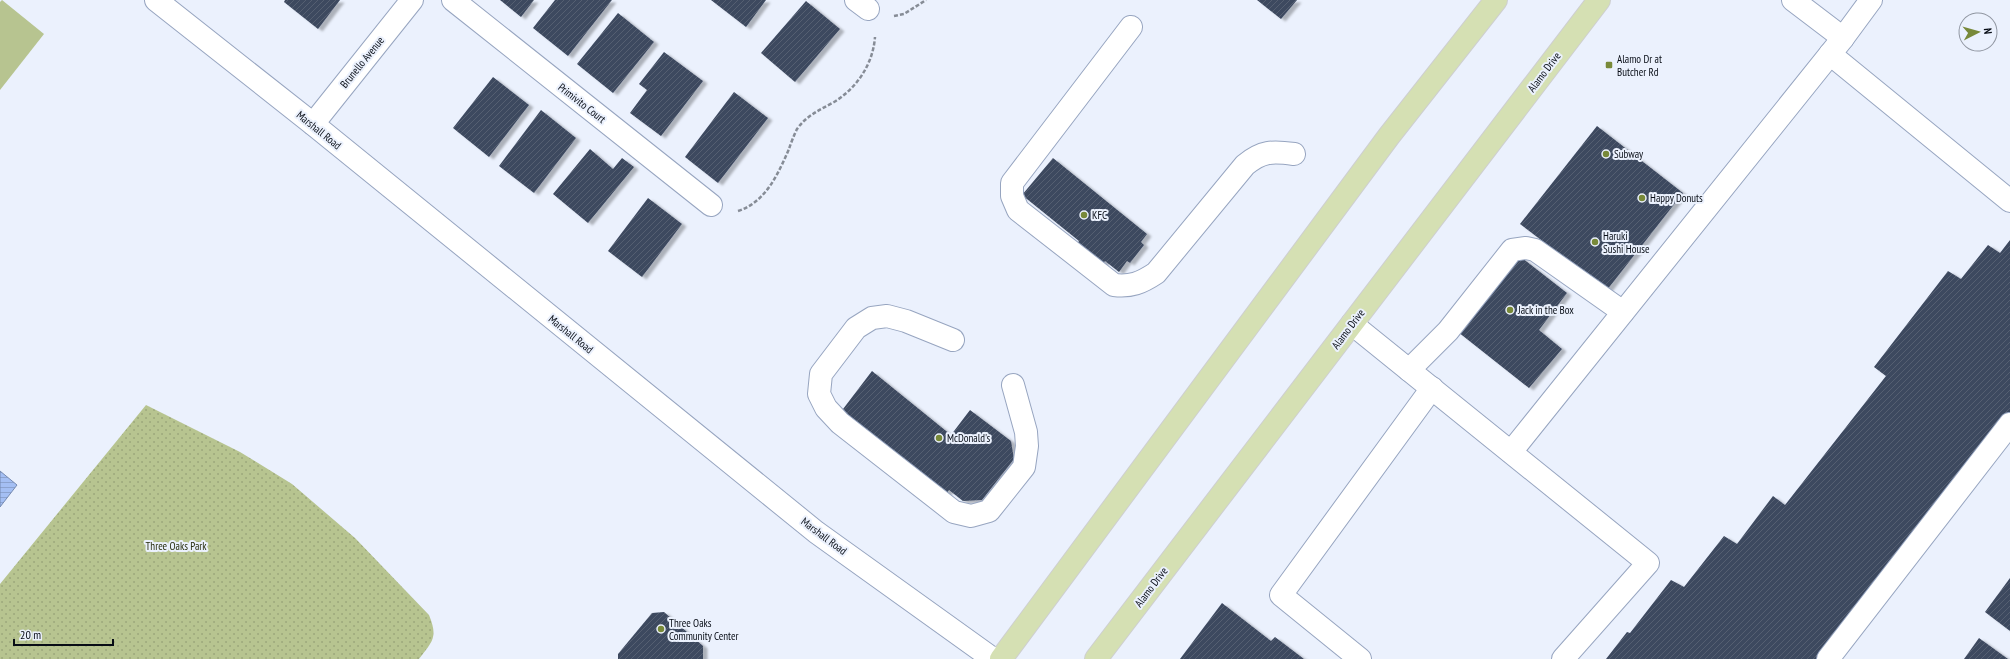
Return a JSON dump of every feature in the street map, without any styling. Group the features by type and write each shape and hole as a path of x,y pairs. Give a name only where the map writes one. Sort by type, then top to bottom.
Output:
{"main road":[{"path":"1001,659 1389,136 1496,0"},
{"name":"Alamo Drive","path":"1096,659 1599,0"}],"street":[{"name":"Marshall Road","path":"156,0 313,124 816,532 993,659"},
{"name":"Brunello Avenue","path":"313,124 412,0"},
{"name":"Primivito Court","path":"453,0 711,205"},
{"path":"1793,0 1837,46 2010,201"},
{"path":"1511,452 1837,46 1871,0"},
{"path":"1131,27 1012,184 1012,196 1018,210 1114,284 1128,286 1141,282 1156,273 1244,165 1255,157 1266,152 1294,154"},
{"path":"1409,370 1448,331 1512,250 1518,248 1535,250 1623,312"},
{"path":"953,340 887,316 872,318 856,328 821,374 819,394 826,408 840,423 954,512 971,516 989,511 1024,467 1027,446 1026,432 1013,385"},
{"path":"1352,324 1648,563 1563,659"},
{"path":"1360,659 1281,595 1432,388"},
{"path":"1828,659 2010,424"}],"path":[{"path":"862,5 888,17 904,14 926,0"},
{"path":"711,205 727,212 737,212 755,204 779,172 797,130 806,119 815,112 835,102 857,82 868,65 874,45 875,27 862,5"}],"green space":[{"path":"2,0 44,34 0,90 0,2"},
{"name":"Three Oaks Park","path":"146,405 240,452 292,484 355,538 429,615 432,622 433,638 428,648 419,659 0,659 0,584"}],"water":[{"path":"0,471 17,485 0,507"}],"building":[{"path":"285,0 340,0 318,29 284,2"},
{"path":"500,0 534,0 521,17"},
{"path":"555,0 612,0 568,56 533,28"},
{"path":"711,0 766,0 746,27"},
{"path":"1257,0 1297,0 1281,19"},
{"path":"806,1 840,29 795,82 761,53"},
{"path":"618,13 654,42 613,93 577,64"},
{"path":"664,52 703,81 661,136 630,113 647,90 639,84"},
{"path":"493,77 529,105 489,157 453,128"},
{"path":"734,92 768,118 718,183 685,157"},
{"path":"541,110 576,138 534,193 499,166"},
{"path":"1597,126 1683,193 1607,290 1520,224"},
{"path":"590,149 613,169 622,158 634,167 588,223 553,194"},
{"name":"KFC","path":"1053,158 1147,234 1141,242 1144,245 1130,263 1127,261 1119,272 1105,261 1101,266 1075,246 1079,241 1022,195"},
{"path":"648,198 682,224 642,277 608,251"},
{"path":"2010,240 2010,414 1821,659 1606,659 1627,632 1630,633 1671,580 1684,587 1724,536 1737,544 1773,496 1785,505 1886,376 1874,367 1948,271 1961,279 1988,245 2000,253"},
{"name":"Jack in the Box","path":"1513,251 1567,293 1539,330 1562,349 1529,388 1453,328"},
{"name":"McDonald's","path":"872,371 951,435 970,410 1011,441 1014,459 982,500 963,501 949,490 944,497 840,413"},
{"path":"2010,578 2010,631 1985,612"},
{"path":"1222,603 1271,641 1275,637 1304,659 1180,659"},
{"name":"Three Oaks Community Center","path":"664,612 703,646 703,659 618,659 618,654 652,613"},
{"path":"1979,638 2008,659 1964,659"}],"place":[{"name":"Alamo Dr at Butcher Rd","path":"1609,65"},
{"name":"Subway","path":"1606,154"},
{"name":"Happy Donuts","path":"1642,198"},
{"name":"KFC","path":"1084,215"},
{"name":"Haruki Sushi House","path":"1595,242"},
{"name":"Jack in the Box","path":"1510,310"},
{"name":"McDonald's","path":"939,438"},
{"name":"Three Oaks Community Center","path":"661,629"}]}
